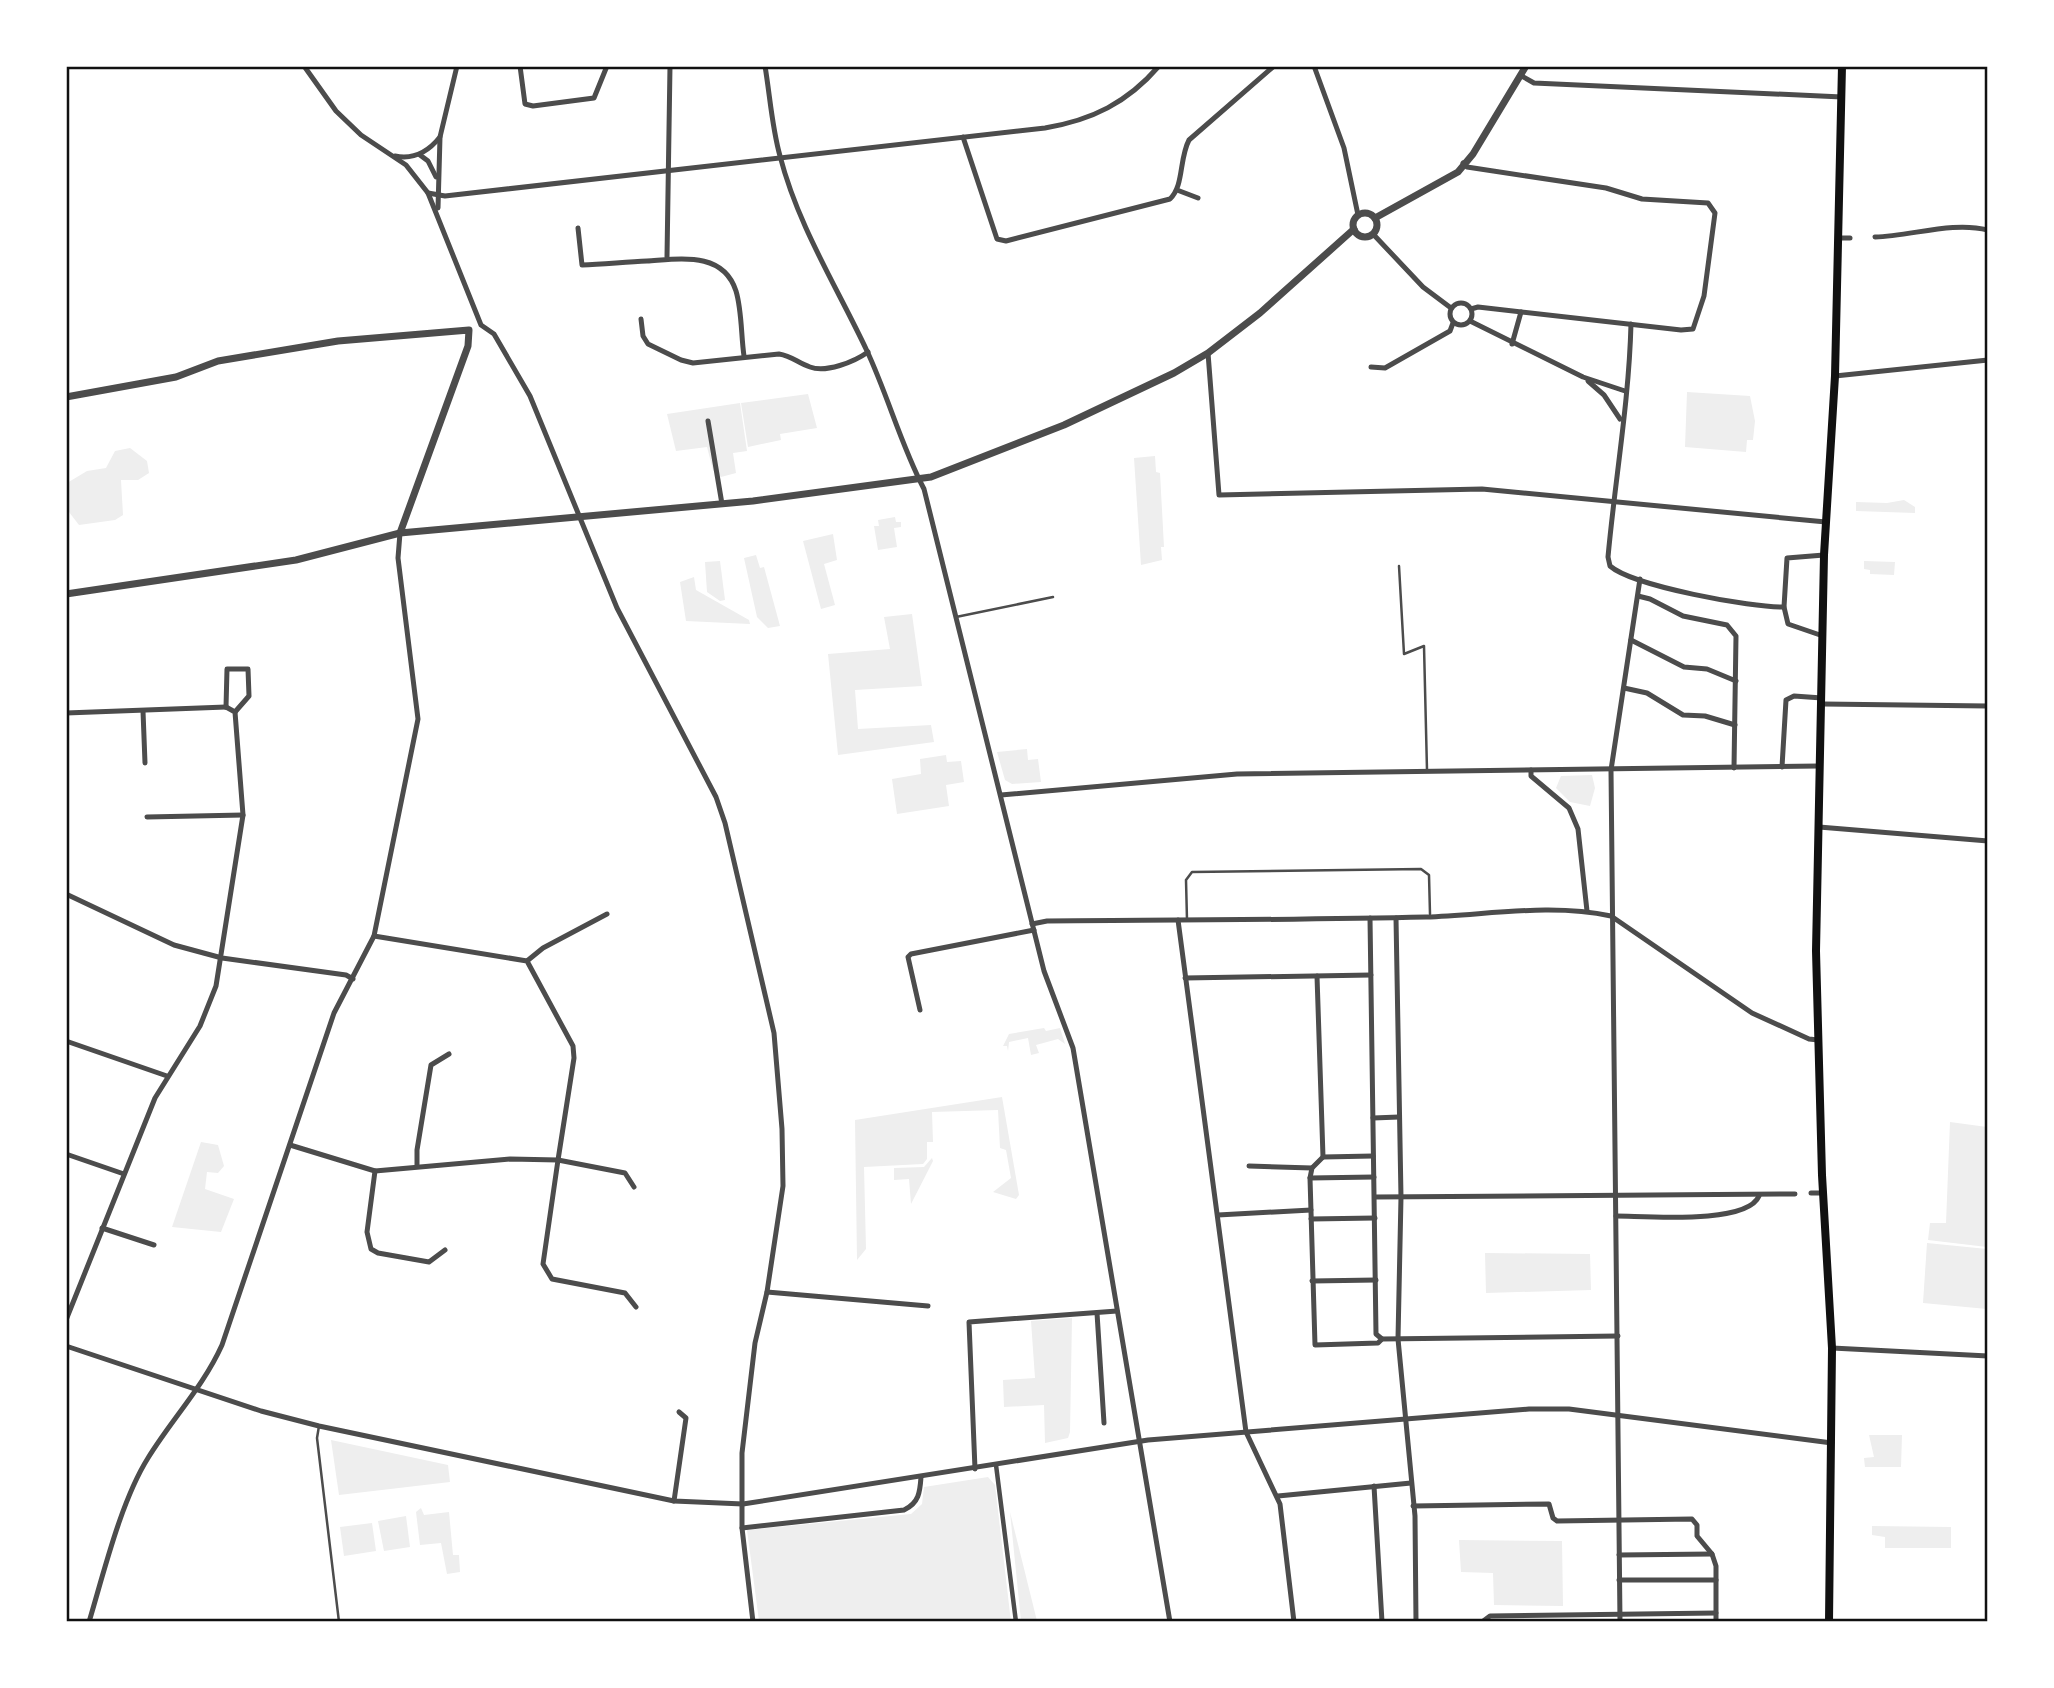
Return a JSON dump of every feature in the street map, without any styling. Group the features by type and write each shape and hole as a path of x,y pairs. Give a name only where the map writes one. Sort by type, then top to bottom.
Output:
{"main road":[{"path":"1829,1622 1832,1348 1818,1040 1819,766 1823,701 1824,555 1835,376 1842,66"}],"street":[{"path":"304,66 336,111 387,153 406,165 428,193 481,325 495,334 530,396 617,608 716,797 738,877 774,1033 782,1129 783,1186 767,1292 755,1343 741,1453 741,1528 754,1622"},
{"path":"438,213 440,137 457,66"},
{"path":"520,66 522,98 525,104 533,106 594,98 607,66"},
{"path":"667,257 666,170 670,66"},
{"path":"765,66 780,156 821,265 868,352 924,489 1044,971 1073,1048 1170,1622"},
{"path":"428,193 1045,128 1083,120 1125,99 1159,66"},
{"path":"963,137 997,239 1001,242 1162,202 1177,190 1182,153 1189,140 1274,66"},
{"path":"1314,66 1344,148 1358,215"},
{"path":"1375,218 1458,172 1473,154 1526,66"},
{"path":"1520,75 1534,83 1842,97"},
{"path":"387,153 405,158 420,155 432,148 440,137"},
{"path":"420,155 432,167 437,180"},
{"path":"1463,163 1466,167 1606,188 1642,199 1707,203 1713,206 1704,296 1693,329 1681,330 1478,307 1471,309 1460,303 1451,308 1449,314 1453,323 1460,326 1470,321"},
{"path":"1177,190 1198,198"},
{"path":"1373,234 1362,236 1354,229 1353,221 1358,215 1367,213 1375,218"},
{"path":"1373,234 1376,228 1375,218"},
{"path":"1875,237 1909,236 1926,230 1976,227 1987,230"},
{"path":"579,228 582,265 667,257 705,260 723,271 736,290 744,356"},
{"path":"66,594 296,560 400,533 722,504 931,477 1064,425 1158,382 1208,353 1260,313 1354,229"},
{"path":"1373,234 1423,287 1451,308"},
{"path":"1839,238 1850,237"},
{"path":"1470,321 1471,309"},
{"path":"1512,344 1521,312"},
{"path":"641,319 643,336 648,344 693,363 744,356 790,355 807,366 825,368 868,352"},
{"path":"1470,321 1583,377 1625,391"},
{"path":"1371,367 1385,368 1450,331 1453,323"},
{"path":"1631,324 1629,373 1621,420 1608,557 1610,566 1617,572 1640,579 1755,607 1784,607"},
{"path":"66,397 176,377 218,361 312,345 469,330 481,325"},
{"path":"89,1622 141,1472 198,1390 222,1345 334,1013 374,936 418,719 398,558 400,533 468,346 469,330"},
{"path":"1208,353 1219,495 1482,489 1826,522"},
{"path":"1835,376 1987,360"},
{"path":"1583,377 1604,396 1621,420"},
{"path":"708,421 722,504"},
{"path":"1823,636 1787,624 1784,607 1787,558 1824,555"},
{"path":"1620,1622 1611,770 1640,579"},
{"path":"1638,596 1650,599 1683,616 1727,625 1736,636 1734,768"},
{"path":"1632,640 1684,667 1707,669 1736,681"},
{"path":"66,1320 155,1098 200,1026 216,986 243,815 235,712 249,696 248,669 227,669 226,706"},
{"path":"1624,688 1647,693 1683,715 1705,716 1735,725"},
{"path":"1782,767 1786,700 1794,696 1823,701 1987,706"},
{"path":"66,713 226,706 235,712"},
{"path":"143,711 145,763"},
{"path":"1001,795 1237,774 1819,766"},
{"path":"1531,770 1531,776 1569,808 1578,829 1587,911"},
{"path":"147,817 243,815"},
{"path":"1819,827 1987,841"},
{"path":"66,894 174,945 222,958 346,975 353,979"},
{"path":"920,1010 908,957 911,954 1033,927 1047,921 1396,918 1480,912 1587,911 1611,916 1752,1013 1809,1039 1818,1040"},
{"path":"374,936 527,961 543,948 607,914"},
{"path":"1370,918 1376,1334 1382,1339 1618,1336"},
{"path":"1396,918 1401,1197 1398,1339 1413,1506 1416,1622"},
{"path":"1178,920 1246,1432 1278,1496 1294,1622"},
{"path":"527,961 573,1046 574,1058 543,1264 552,1279 625,1293 636,1307"},
{"path":"1185,978 1371,975"},
{"path":"1317,976 1323,1157"},
{"path":"66,1041 167,1076"},
{"path":"417,1166 417,1150 431,1065 449,1054"},
{"path":"1373,1118 1399,1117"},
{"path":"290,1145 375,1171 510,1158 558,1160 625,1173 634,1186"},
{"path":"66,1154 124,1174"},
{"path":"1373,1156 1323,1157 1312,1168 1310,1178 1315,1345 1378,1343 1382,1339"},
{"path":"1249,1166 1312,1168"},
{"path":"375,1171 367,1232 371,1249 378,1253 429,1262 445,1250"},
{"path":"1310,1178 1374,1177"},
{"path":"1811,1193 1824,1193"},
{"path":"1375,1197 1795,1194"},
{"path":"1616,1216 1733,1214 1757,1202 1759,1196"},
{"path":"1219,1215 1311,1210"},
{"path":"1311,1219 1375,1218"},
{"path":"102,1228 154,1245"},
{"path":"1312,1281 1376,1280"},
{"path":"767,1292 928,1306"},
{"path":"975,1469 969,1322 1117,1311"},
{"path":"1097,1312 1104,1423"},
{"path":"66,1346 261,1411 319,1426 674,1501 743,1504 1139,1442 1407,1417 1529,1409 1569,1409 1832,1443"},
{"path":"1832,1348 1987,1356"},
{"path":"674,1501 686,1418 679,1412"},
{"path":"996,1465 1016,1622"},
{"path":"741,1528 904,1510 913,1506 917,1500 921,1477"},
{"path":"1278,1496 1411,1483"},
{"path":"1374,1486 1382,1622"},
{"path":"1413,1506 1549,1504 1553,1518 1557,1521 1692,1519 1697,1525 1697,1536 1712,1554 1716,1580 1716,1622"},
{"path":"1619,1555 1712,1554"},
{"path":"1619,1580 1716,1580"},
{"path":"1482,1622 1490,1616 1716,1613"}],"lane":[{"path":"1399,566 1404,654 1424,646 1427,770"},
{"path":"956,617 1053,597"},
{"path":"1187,920 1186,880 1192,872 1422,869 1429,875 1430,917"},
{"path":"319,1426 317,1438 339,1622"}],"shaded area":[{"path":"1687,392 1750,396 1755,421 1753,440 1747,440 1746,452 1685,447"},
{"path":"808,394 817,428 780,434 781,440 748,447 741,403"},
{"path":"740,403 747,451 733,453 736,473 721,477 713,470 707,447 676,451 667,414"},
{"path":"130,448 147,461 149,473 138,480 121,480 123,515 115,520 79,525 69,512 67,483 87,471 106,468 115,451"},
{"path":"1155,456 1156,472 1160,473 1164,547 1161,547 1162,560 1141,565 1134,458"},
{"path":"1904,500 1915,507 1915,513 1856,511 1856,502 1887,503"},
{"path":"895,517 896,522 901,522 901,527 894,528 897,547 878,550 874,526 879,526 878,520"},
{"path":"833,534 837,560 824,564 835,605 821,609 803,541"},
{"path":"756,555 760,568 764,567 780,626 768,628 757,617 744,558"},
{"path":"720,561 725,600 720,601 707,592 705,562"},
{"path":"1864,561 1895,562 1894,575 1870,574 1870,570 1864,569"},
{"path":"694,577 696,590 749,620 750,624 686,621 680,582"},
{"path":"912,614 922,686 855,690 858,729 931,725 934,742 838,755 828,654 890,649 884,617"},
{"path":"1027,749 1028,760 1038,759 1041,782 1012,784 1005,780 997,752"},
{"path":"946,755 947,762 961,761 964,782 946,785 949,806 897,814 892,779 921,774 920,759"},
{"path":"1592,775 1595,788 1590,806 1570,802 1556,788 1561,776"},
{"path":"1044,1028 1046,1031 1060,1028 1065,1044 1058,1039 1036,1045 1039,1053 1031,1055 1028,1038 1009,1042 1008,1051 1007,1046 1003,1046 1009,1034"},
{"path":"1002,1097 1019,1195 1016,1199 993,1192 1011,1178 1006,1150 1000,1148 998,1110 932,1112 933,1142 927,1142 927,1159 923,1164 864,1167 866,1249 857,1260 855,1120"},
{"path":"1950,1122 1987,1127 1987,1247 1928,1240 1930,1223 1946,1223"},
{"path":"201,1142 218,1145 224,1166 218,1173 207,1172 205,1189 234,1199 221,1232 172,1227"},
{"path":"932,1158 933,1161 911,1204 909,1179 894,1180 894,1168 924,1167"},
{"path":"1927,1243 1987,1249 1987,1309 1923,1303"},
{"path":"1485,1253 1590,1254 1591,1290 1486,1293"},
{"path":"1072,1318 1070,1432 1068,1438 1045,1443 1044,1405 1004,1407 1003,1380 1035,1378 1031,1321"},
{"path":"1869,1435 1902,1435 1901,1467 1865,1467 1864,1458 1874,1457"},
{"path":"331,1440 448,1465 450,1482 339,1495"},
{"path":"988,1477 995,1485 1011,1622 759,1621 747,1530 911,1514 922,1504 924,1487"},
{"path":"421,1508 424,1515 449,1512 453,1555 459,1555 460,1572 447,1574 441,1543 420,1545 416,1512"},
{"path":"1010,1512 1037,1621 1021,1621"},
{"path":"406,1516 410,1547 384,1551 378,1521"},
{"path":"372,1523 376,1551 344,1556 340,1527"},
{"path":"1872,1526 1951,1527 1951,1548 1885,1548 1885,1537 1872,1535"},
{"path":"1459,1540 1562,1541 1563,1606 1494,1605 1493,1573 1461,1572"}]}
